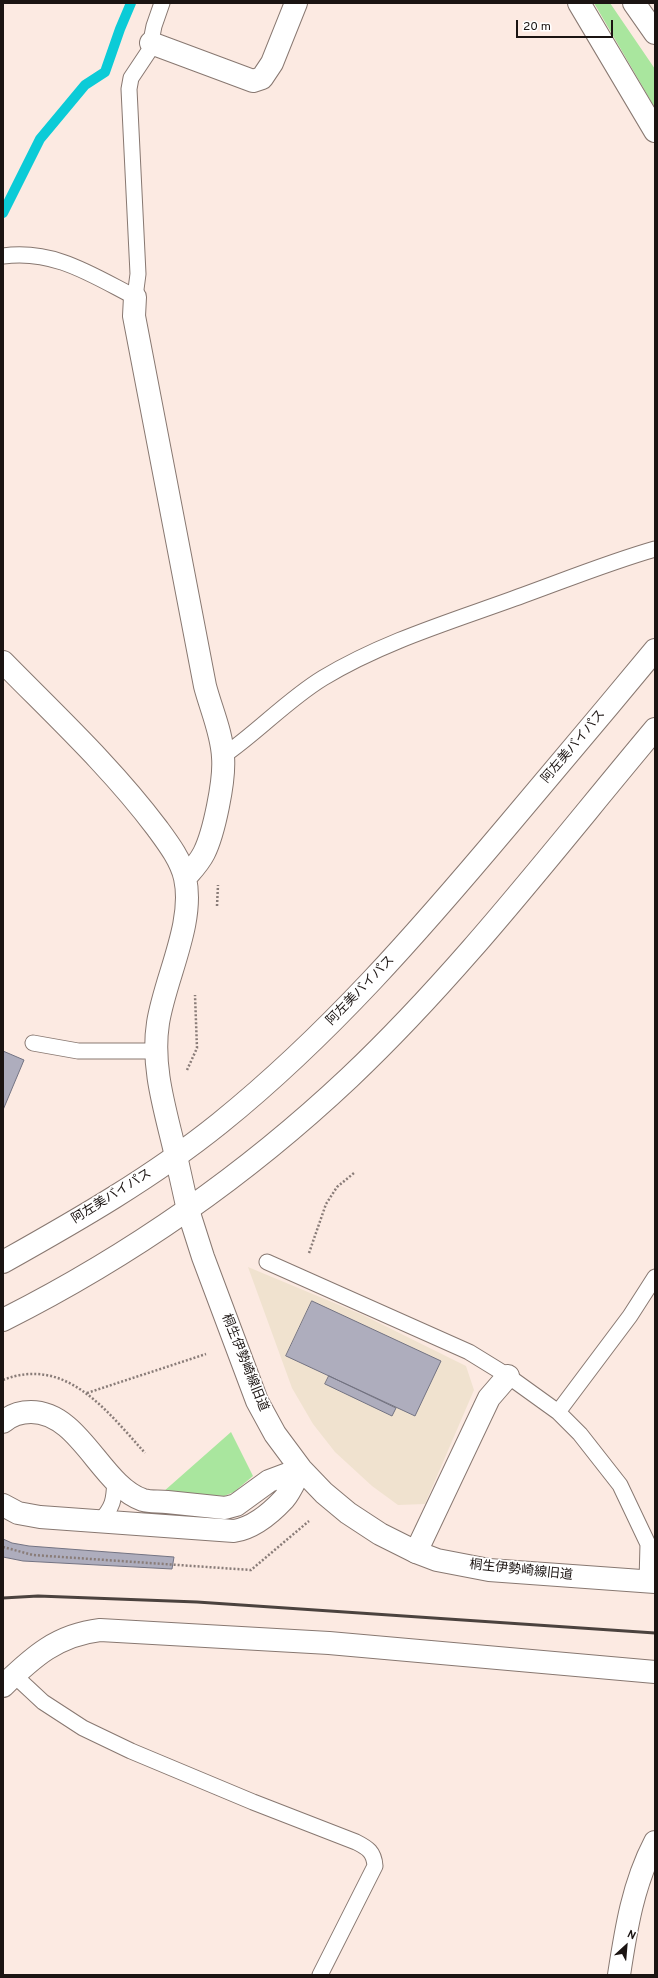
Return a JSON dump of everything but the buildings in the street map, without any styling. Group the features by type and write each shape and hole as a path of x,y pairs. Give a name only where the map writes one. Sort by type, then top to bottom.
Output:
{"main road":[{"path":"151,43 253,81 262,78 272,63 296,3"},
{"path":"579,3 655,131"},
{"path":"634,3 655,33"},
{"path":"135,297 134,316 203,678 218,728 223,756 224,771 214,822 204,852 194,869 185,878"},
{"name":"阿左美バイパス","path":"3,1262 100,1205 176,1156 221,1122 289,1064 364,989 428,921 655,650"},
{"name":"桐生伊勢崎線旧道","path":"3,662 98,758 146,813 168,843 178,860 185,878 187,910 158,1023 155,1051 160,1090 188,1210 203,1257 256,1401 275,1434 301,1468 324,1493 380,1534 416,1552 438,1560 489,1570 651,1582"},
{"path":"3,1320 40,1301 188,1210 272,1145 343,1083 411,1014 467,954 655,729"},
{"path":"416,1552 488,1398 508,1376"},
{"path":"3,1422 21,1412 36,1412 51,1416 62,1422 114,1479 129,1492 143,1500 225,1508 236,1505 269,1480 301,1468"},
{"path":"3,1505 18,1513 29,1515 99,1522 234,1531 244,1529 254,1524 285,1498 301,1468"},
{"path":"8,1681 48,1648 67,1636 80,1632 100,1630 329,1644 655,1672"},
{"path":"619,1975 630,1908 638,1881 653,1849"}],"lane":[{"path":"3,256 34,255 69,263 135,297 138,274 129,90 131,78 149,50 154,26 162,3"},
{"path":"223,756 243,742 300,693 347,664 417,633 655,549"},
{"path":"33,1043 78,1052 155,1051"},
{"path":"267,1262 469,1352 508,1376 558,1412 580,1434 620,1485 648,1544 651,1582"},
{"path":"558,1412 630,1316 655,1277"},
{"path":"99,1522 110,1511 114,1497 114,1479"},
{"path":"8,1681 83,1728 131,1751 368,1848 375,1856 375,1866 320,1975"}],"path":[{"path":"216,908 218,880"},
{"path":"186,1075 197,1048 195,989"},
{"path":"301,1276 326,1204 337,1187 354,1173"},
{"path":"87,1393 206,1354"},
{"path":"3,1547 33,1555 251,1570 309,1521"}],"shaded area":[{"path":"248,1267 363,1315 466,1366 474,1390 425,1504 398,1505 372,1486 335,1452 313,1424 292,1388"}],"green space":[{"path":"594,3 610,3 655,69 655,108"},
{"path":"231,1432 253,1476 234,1492 224,1496 163,1492"}],"waterway":[{"path":"3,213 40,139 85,85 105,72 131,3"}],"railway":[{"path":"3,1598 38,1596 197,1602 655,1633"}]}
